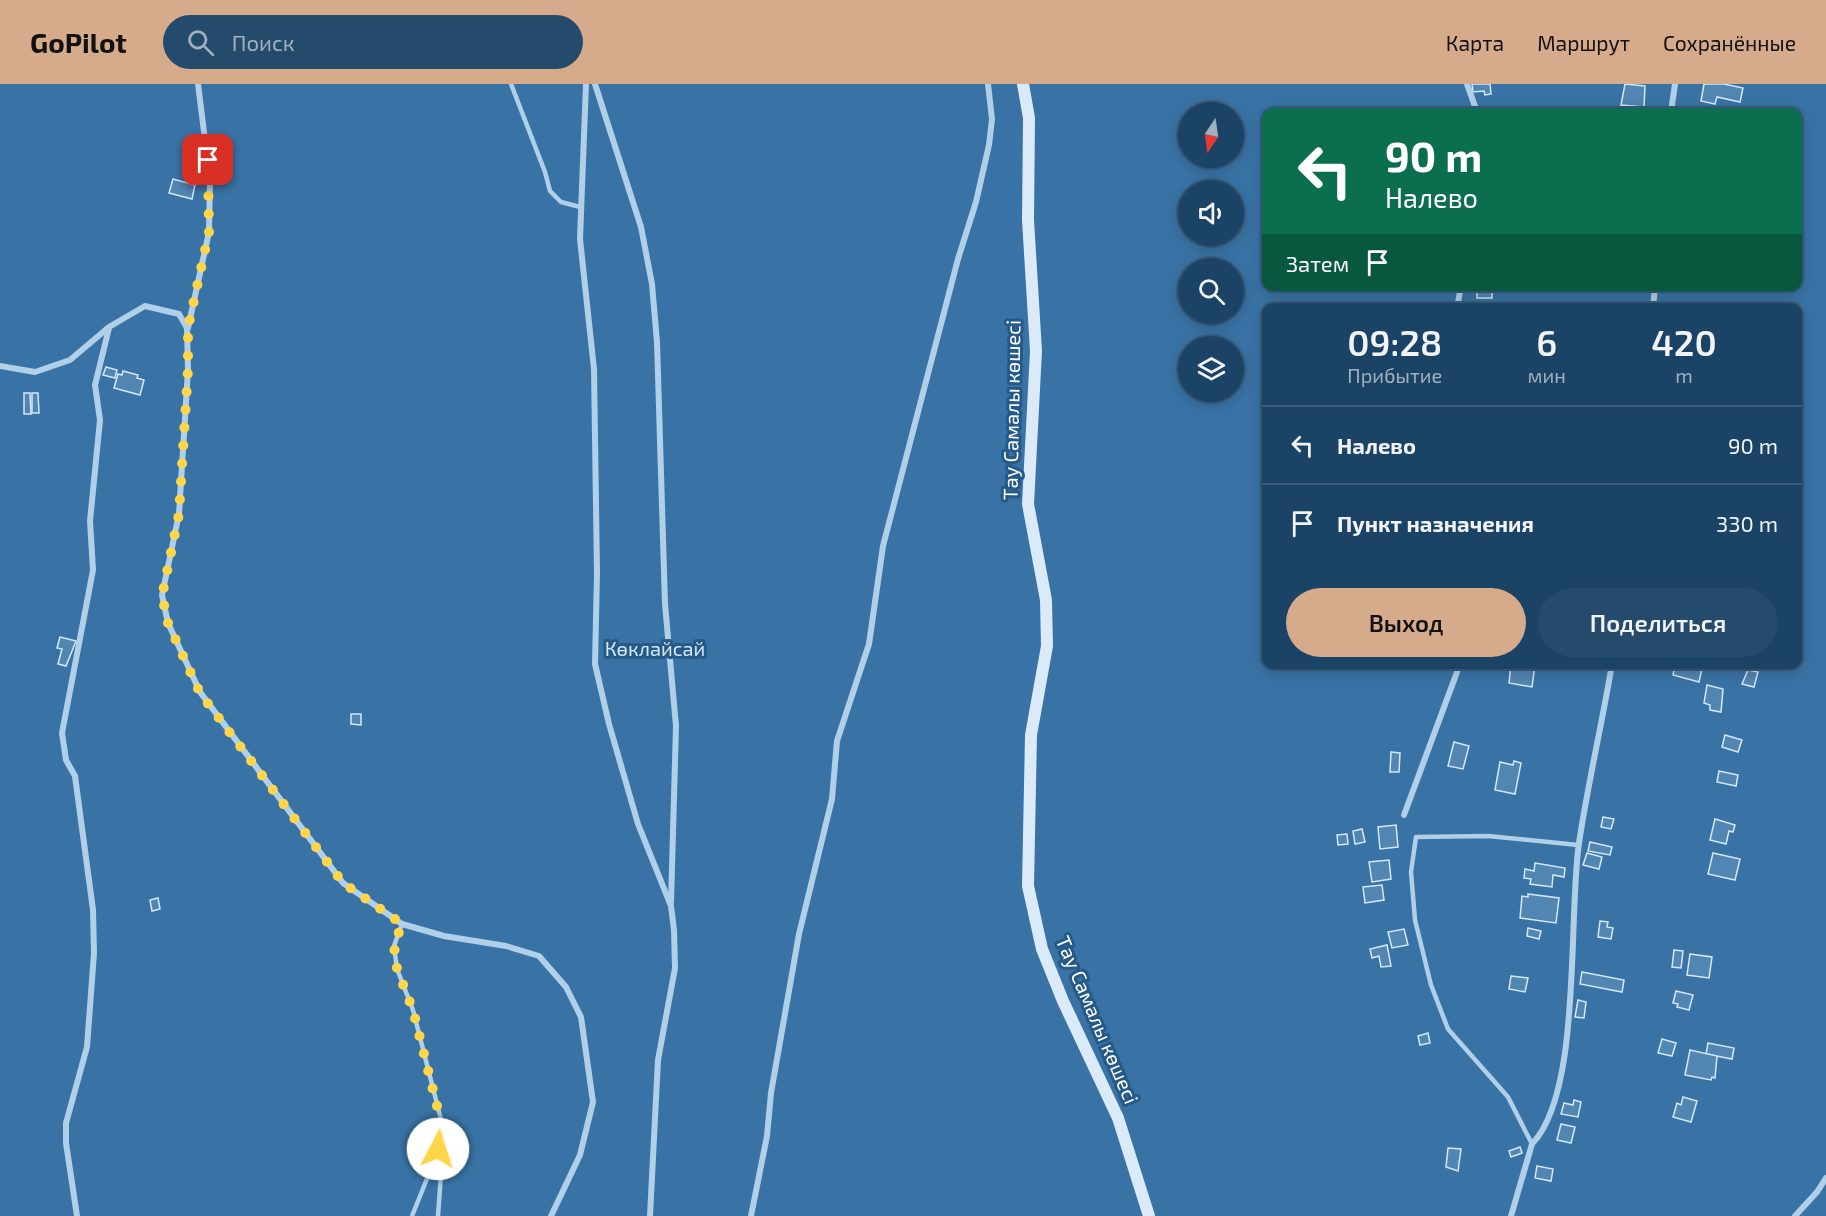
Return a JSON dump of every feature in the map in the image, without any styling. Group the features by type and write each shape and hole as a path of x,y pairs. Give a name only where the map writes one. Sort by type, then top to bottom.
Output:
{"street":[{"path":"198,84 210,180 209,232 188,328 188,370 179,514 162,596 168,623 200,693 343,883 402,924 444,936 506,946 539,956 566,987 581,1017 593,1102 580,1155 551,1216"},
{"path":"585,84 580,239 594,369 597,573 595,664 609,724 638,824 671,906"},
{"path":"595,84 641,226 652,284 657,342 665,604 676,726 671,906 675,968 658,1060 650,1216"},
{"path":"750,1216 767,1136 771,1093 799,934 832,799 837,741 869,644 883,546 958,259 976,202 992,119 988,84"},
{"name":"Тау Самалы көшесі","path":"1023,84 1029,118 1028,220 1036,351 1028,504 1046,600 1047,646 1031,735 1028,886 1042,949 1063,1001 1118,1118 1149,1216"},
{"path":"1467,84 1476,108"},
{"path":"1672,108 1676,84"},
{"path":"0,366 35,372 70,360 109,327 145,306 179,314 188,328"},
{"path":"77,1216 66,1143 66,1123 81,1077 87,1047 94,953 93,910 75,776 66,760 62,733 93,570 90,521 100,420 95,385 109,327"},
{"path":"1404,815 1458,669"},
{"path":"1512,1216 1532,1144 1541,1136 1552,1114 1565,1048 1571,1002 1572,939 1578,845 1611,669"},
{"path":"1795,1216 1817,1192 1826,1178"}],"lane":[{"path":"511,84 545,172 550,192 561,202 580,207"},
{"path":"1532,1144 1508,1097 1448,1029 1431,985 1415,920 1411,872 1416,837 1488,836 1578,845"},
{"path":"402,924 394,946 397,969 413,1010 447,1143 441,1174 438,1216"},
{"path":"412,1216 444,1134"}],"green space":[{"name":"Көклайсай","path":"0,84 1826,84 1826,1216 0,1216"}],"building":[{"path":"1472,84 1490,84 1491,94 1485,95 1484,91 1473,92"},
{"path":"1625,84 1645,86 1644,107 1621,105"},
{"path":"1704,84 1724,84 1743,88 1740,102 1717,97 1715,104 1701,101"},
{"path":"173,179 195,185 192,199 169,193"},
{"path":"1477,291 1492,291 1492,298 1477,298"},
{"path":"106,367 117,370 115,378 103,375"},
{"path":"123,371 138,375 137,378 144,380 140,395 114,388 118,374 122,375"},
{"path":"24,393 30,393 31,414 24,414"},
{"path":"32,393 38,393 39,413 32,413"},
{"path":"60,637 76,641 66,666 58,664 62,649 57,648"},
{"path":"1510,669 1534,669 1532,687 1509,683"},
{"path":"1674,669 1702,669 1699,682 1673,675"},
{"path":"1748,670 1758,672 1754,687 1742,684"},
{"path":"1707,685 1723,689 1721,712 1710,710 1710,705 1704,703"},
{"path":"351,714 361,714 361,725 351,724"},
{"path":"1725,735 1742,740 1738,752 1722,747"},
{"path":"1454,742 1469,746 1463,769 1448,766"},
{"path":"1391,752 1400,753 1399,772 1390,772"},
{"path":"1514,761 1521,763 1515,794 1495,790 1500,762 1513,765"},
{"path":"1719,771 1738,775 1736,786 1717,782"},
{"path":"1603,817 1614,819 1611,829 1601,827"},
{"path":"1715,819 1735,825 1733,832 1729,831 1726,844 1710,840"},
{"path":"1396,825 1398,847 1380,849 1378,827"},
{"path":"1362,829 1365,842 1355,844 1353,831"},
{"path":"1347,834 1348,844 1338,845 1337,835"},
{"path":"1590,842 1612,847 1610,855 1588,851"},
{"path":"1587,853 1602,857 1599,869 1583,865"},
{"path":"1713,853 1740,859 1735,880 1708,874"},
{"path":"1389,860 1391,879 1372,882 1369,862"},
{"path":"1535,863 1565,868 1564,877 1553,875 1552,887 1530,884 1531,879 1524,878 1525,869 1534,871"},
{"path":"1382,885 1384,900 1365,903 1363,887"},
{"path":"1528,894 1559,898 1556,923 1520,918 1522,896 1528,897"},
{"path":"158,898 160,909 152,911 150,900"},
{"path":"1600,921 1608,922 1607,927 1613,928 1611,939 1598,937"},
{"path":"1528,928 1541,931 1539,939 1527,936"},
{"path":"1404,929 1408,945 1392,948 1388,932"},
{"path":"1387,945 1391,966 1381,967 1379,956 1372,958 1370,949"},
{"path":"1674,950 1683,951 1681,968 1672,967"},
{"path":"1690,954 1712,957 1709,978 1687,975"},
{"path":"1582,972 1624,980 1622,992 1580,984"},
{"path":"1511,976 1528,978 1525,992 1509,989"},
{"path":"1676,991 1693,995 1689,1010 1677,1007 1678,1004 1673,1003"},
{"path":"1578,1000 1586,1002 1584,1018 1575,1017"},
{"path":"1428,1033 1430,1043 1420,1045 1418,1036"},
{"path":"1662,1039 1676,1043 1672,1056 1658,1053"},
{"path":"1708,1043 1734,1048 1732,1059 1706,1054"},
{"path":"1690,1050 1717,1056 1715,1078 1712,1077 1711,1080 1685,1075"},
{"path":"1683,1097 1697,1101 1691,1122 1673,1117 1677,1103 1681,1105"},
{"path":"1574,1100 1581,1102 1578,1117 1561,1114 1564,1103 1573,1105"},
{"path":"1561,1124 1575,1127 1571,1143 1557,1140"},
{"path":"1520,1147 1522,1153 1511,1157 1509,1151"},
{"path":"1448,1148 1461,1149 1458,1171 1446,1167"},
{"path":"1537,1166 1553,1169 1551,1181 1535,1178"}],"route":[{"path":"208,160 209,232 201,280 188,328 188,370 179,514 162,596 168,623 200,693 343,883 402,924 394,946 397,969 413,1010 444,1134 438,1149"}]}
